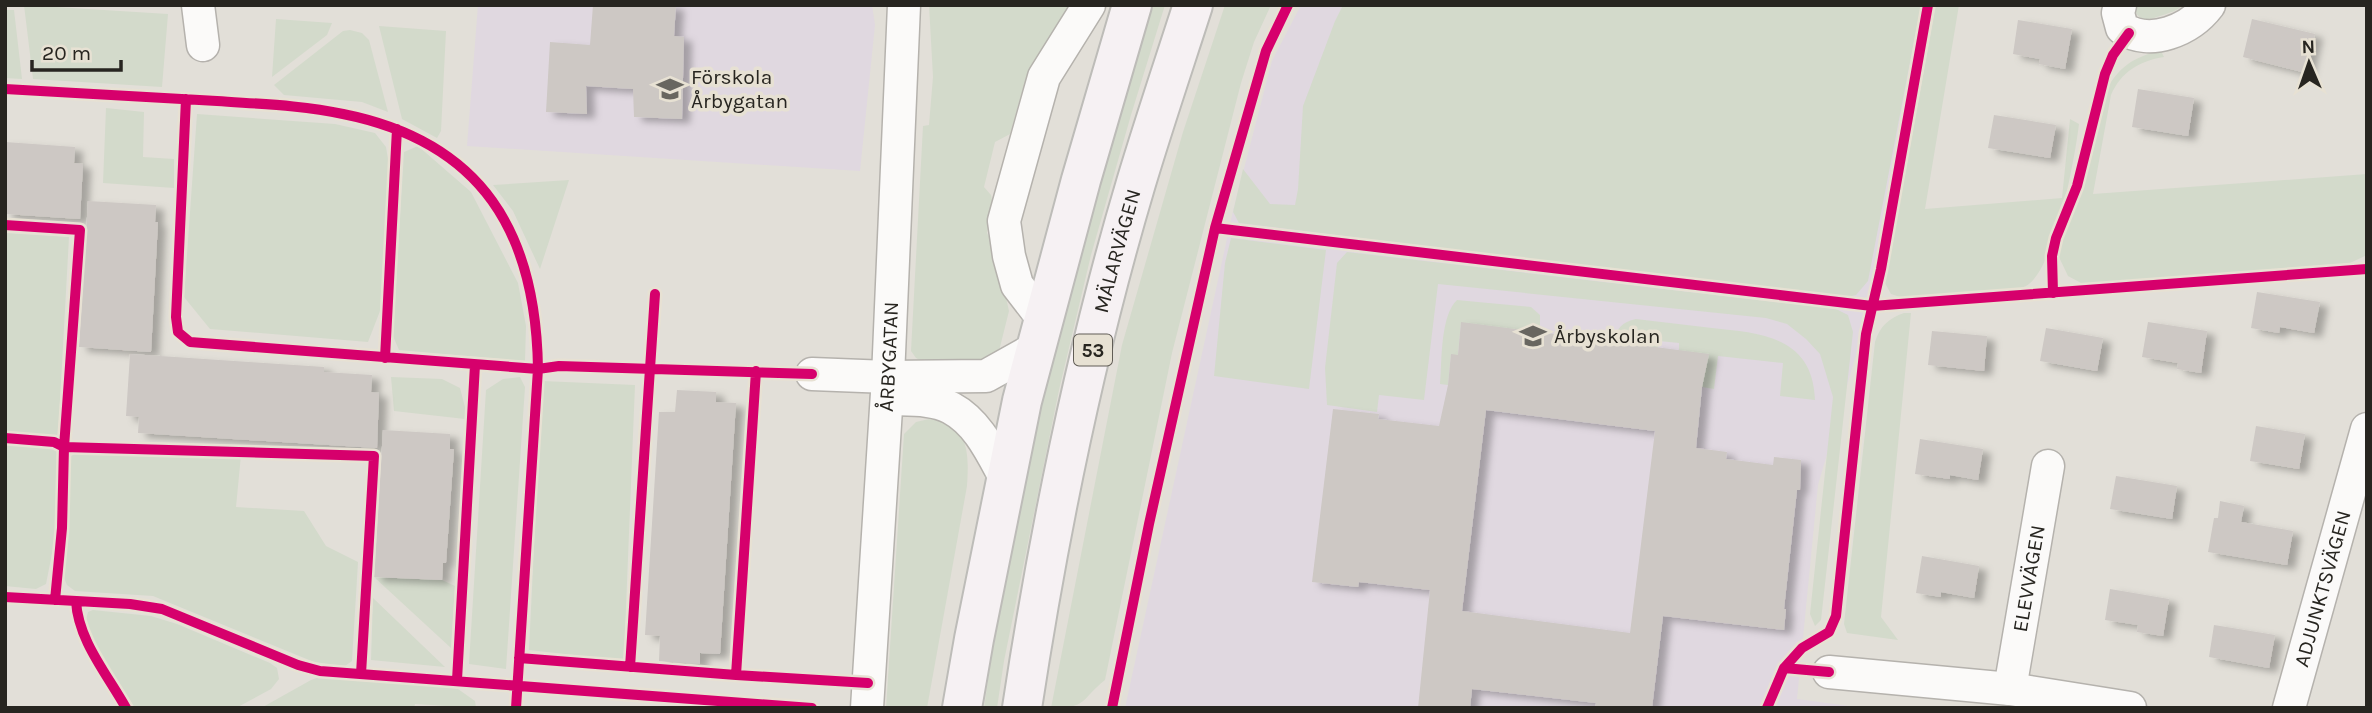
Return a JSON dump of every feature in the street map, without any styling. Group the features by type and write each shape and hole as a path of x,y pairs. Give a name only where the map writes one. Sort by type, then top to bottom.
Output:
{"main road":[{"path":"962,708 1022,401 1080,180 1132,5"},
{"name":"MÄLARVÄGEN","path":"1022,708 1040,597 1100,317 1136,184 1193,5"}],"street":[{"path":"198,5 203,45"},
{"name":"ÅRBYGATAN","path":"867,708 888,388 904,5"},
{"path":"888,388 986,376 1040,334 1017,285 1004,221 1044,77 1090,5"},
{"path":"2120,5 2122,28 2134,36 2169,34 2200,18 2209,5"},
{"path":"812,374 888,388 950,407 974,426 1007,481"},
{"name":"ADJUNKTSVÄGEN","path":"2290,708 2367,429"},
{"name":"ELEVVÄGEN","path":"2010,689 2048,466"},
{"path":"1829,672 2010,689 2130,708"}],"shaded area":[{"name":"Förskola Årbygatan","path":"478,5 872,5 875,25 860,171 467,146"},
{"name":"Årbyskolan","path":"1301,5 1922,5 1876,286 1818,485 1797,699 1864,708 1125,708 1233,211 1272,61"}],"green space":[{"path":"24,5 168,14 162,87 33,79"},
{"path":"929,5 1070,5 1035,69 1026,78 1010,134 995,142 984,187 992,200 987,233 995,248 1009,311 999,351 991,362 926,363 916,358 911,351 923,126 929,125 933,77"},
{"path":"1150,5 1165,5 1091,255 1059,390 1004,661 997,708 984,708 991,659 1045,383 1123,91"},
{"path":"1225,5 1271,5 1254,42 1241,83 1172,353 1105,680 1082,702 1063,708 1051,708 1122,345 1183,132"},
{"path":"1343,5 1921,5 1868,281 1856,295 1843,298 1239,223 1233,212 1243,169 1270,204 1295,205 1303,106"},
{"path":"1936,5 1959,5 1925,209 2062,198 2070,119 2079,124 2062,211 2046,259 2036,276 2026,286 2017,289 1903,298 1891,294 1885,283 1885,266 1901,196"},
{"path":"2133,5 2183,5 2171,12 2144,19 2138,15"},
{"path":"5,10 14,10 22,79 5,78"},
{"path":"276,19 332,23 327,35 272,77"},
{"path":"379,26 446,31 441,131 437,138 402,119"},
{"path":"343,31 362,33 369,40 388,112 362,102 284,95 274,85"},
{"path":"2161,51 2164,57 2147,61 2132,69 2120,80 2111,95 2093,194 2367,174 2367,255 2350,263 2083,284 2068,276 2057,253 2078,196 2105,93 2127,64"},
{"path":"106,108 144,112 143,157 174,159 174,188 103,183"},
{"path":"197,114 335,124 375,133 386,147 389,165 380,311 368,342 210,329 184,297"},
{"path":"418,146 471,192 518,283 526,326 525,361 399,350 393,336 404,152"},
{"path":"569,180 540,269 513,211 493,185"},
{"path":"5,233 69,237 58,437 5,433"},
{"path":"1231,238 1326,250 1309,389 1214,376 1225,263"},
{"path":"1347,252 1836,309 1848,315 1853,332 1821,620 1815,626 1810,614 1833,397 1820,354 1787,324 1766,318 1438,284 1424,400 1379,395 1377,412 1327,405 1325,368 1337,263"},
{"path":"1457,300 1531,307 1540,315 1540,333 1461,323 1458,355 1451,355 1448,385 1440,384 1447,317"},
{"path":"1904,313 1911,313 1881,617 1898,640 1847,633 1844,624 1875,342 1886,323"},
{"path":"1636,319 1749,332 1782,342 1795,351 1805,363 1812,379 1815,400 1780,396 1783,363 1718,356 1714,389 1702,387 1679,350 1679,343 1659,341 1658,348 1615,342 1621,326"},
{"path":"391,377 442,379 460,388 466,411 465,419 394,411"},
{"path":"520,377 525,387 506,669 469,664 486,390 503,379"},
{"path":"542,381 635,385 625,632 627,661 529,650"},
{"path":"929,419 942,421 960,433 967,452 967,486 927,708 886,708 904,434 916,422"},
{"path":"5,441 44,443 56,450 60,456 56,533 46,584 36,589 5,586"},
{"path":"83,450 241,455 236,507 304,511 326,546 358,562 352,661 345,666 314,662 153,596 75,591 67,585 64,578 71,456"},
{"path":"374,577 442,580 455,586 451,648"},
{"path":"373,598 445,667 371,660"},
{"path":"93,610 151,616 177,624 270,663 277,668 279,679 271,689 236,708 135,708 87,633 85,624 88,612"},
{"path":"322,676 420,682 458,689 475,701 476,708 415,704 414,708 261,708"}],"building":[{"path":"593,5 676,5 674,36 684,37 682,119 634,117 633,89 586,86 587,114 546,112 550,42 590,45"},
{"path":"2252,19 2315,34 2306,73 2243,57"},
{"path":"2018,20 2072,29 2065,69 2039,64 2040,59 2013,54"},
{"path":"2138,89 2194,98 2188,136 2132,127"},
{"path":"1994,115 2056,125 2050,158 1988,148"},
{"path":"5,142 75,147 74,163 83,164 80,219 5,214"},
{"path":"88,201 156,205 155,222 158,222 151,352 79,347"},
{"path":"2257,292 2320,302 2314,333 2280,327 2279,333 2251,328"},
{"path":"1461,322 1709,354 1702,387 1696,448 1727,452 1726,459 1773,465 1774,457 1801,460 1784,630 1663,616 1652,708 1595,708 1596,703 1472,689 1470,708 1418,708 1430,590 1359,582 1358,587 1312,582 1333,409 1379,414 1378,419 1439,426 1448,385 1451,354 1458,355","holes":["1486,410 1655,431 1630,633 1462,611"]},
{"path":"2148,322 2207,331 2201,373 2177,369 2178,363 2142,357"},
{"path":"2046,328 2103,338 2097,371 2040,361"},
{"path":"1932,331 1987,336 1984,371 1928,365"},
{"path":"130,354 324,367 324,372 372,375 371,392 379,393 377,448 138,433 139,417 126,416"},
{"path":"677,390 716,392 716,402 736,403 720,654 700,653 700,664 659,661 660,636 645,635 659,412 675,412"},
{"path":"2256,426 2305,434 2299,469 2250,461"},
{"path":"383,430 450,434 450,449 454,449 446,563 443,563 442,580 374,577"},
{"path":"1920,439 1983,449 1978,480 1950,475 1950,479 1915,474"},
{"path":"2116,476 2177,486 2172,519 2110,509"},
{"path":"2220,501 2244,506 2241,522 2293,531 2287,565 2208,552"},
{"path":"1922,556 1979,566 1974,598 1941,592 1941,597 1916,593"},
{"path":"2110,589 2169,599 2163,636 2137,632 2138,625 2105,620"},
{"path":"2214,625 2275,635 2269,668 2209,657"}],"cycle path":[{"path":"1112,708 1149,524 1215,228 1266,51 1288,5"},
{"path":"1784,668 1802,648 1829,632 1836,616 1866,334 1881,269 1928,5"},
{"path":"2053,293 2052,256 2056,238 2077,186 2105,74 2113,55 2129,33"},
{"path":"5,89 265,104 343,114 391,127 432,147 466,171 492,201 512,236 526,276 535,320 538,369 516,708"},
{"path":"186,99 176,317 178,332 190,342 538,369 559,366 812,374"},
{"path":"385,358 397,129"},
{"path":"5,225 80,230 64,447 374,456 361,674"},
{"path":"1215,228 1872,306 2367,269"},
{"path":"630,667 655,294"},
{"path":"457,680 475,365"},
{"path":"519,658 736,675 756,371"},
{"path":"5,438 54,442 64,447 62,528 55,600"},
{"path":"5,597 130,604 162,609 298,665 320,671 812,708"},
{"path":"76,601 88,643 126,708"},
{"path":"1767,708 1784,668 1829,672"},
{"path":"736,675 868,683"}],"place":[{"name":"Förskola Årbygatan","path":"670,89"},
{"name":"Årbyskolan","path":"1533,336"}]}
